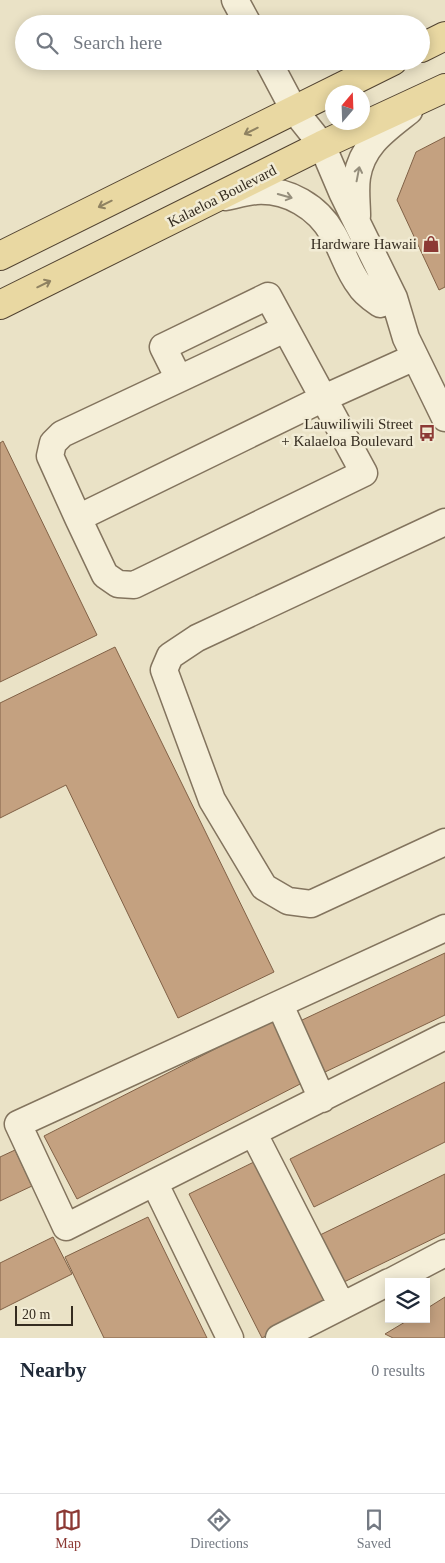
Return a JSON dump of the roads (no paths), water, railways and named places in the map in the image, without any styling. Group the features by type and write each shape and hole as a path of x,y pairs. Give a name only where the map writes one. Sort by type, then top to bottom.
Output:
{"main road":[{"path":"430,44 445,36"},
{"path":"0,256 375,70"},
{"name":"Kalaeloa Boulevard","path":"0,305 436,92"}],"street":[{"path":"235,0 243,15"},
{"path":"273,70 314,150 380,304 411,347"},
{"path":"357,222 357,178 366,151 376,137 436,92"},
{"path":"314,150 342,192 357,222 394,298 411,347 445,418"},
{"path":"220,198 257,191 291,197 306,204 321,216 333,234 360,287 380,304"},
{"path":"178,379 164,347 268,296 324,398 364,473 152,577 134,585 118,584 105,575 78,518 50,456 53,443 62,434 286,329"},
{"path":"78,518 324,398 411,347"},
{"path":"445,522 197,638 170,656 164,670 212,800 264,887 288,901 311,904 445,842"},
{"path":"445,928 18,1124 66,1227 155,1184 445,1036"},
{"path":"280,1005 322,1099"},
{"path":"254,1134 342,1306"},
{"path":"155,1184 230,1338"},
{"path":"397,1278 445,1253"},
{"path":"279,1338 385,1284"}],"place":[{"name":"Hardware Hawaii","path":"431,244"},
{"name":"Lauwiliwili Street + Kalaeloa Boulevard","path":"427,433"}]}
